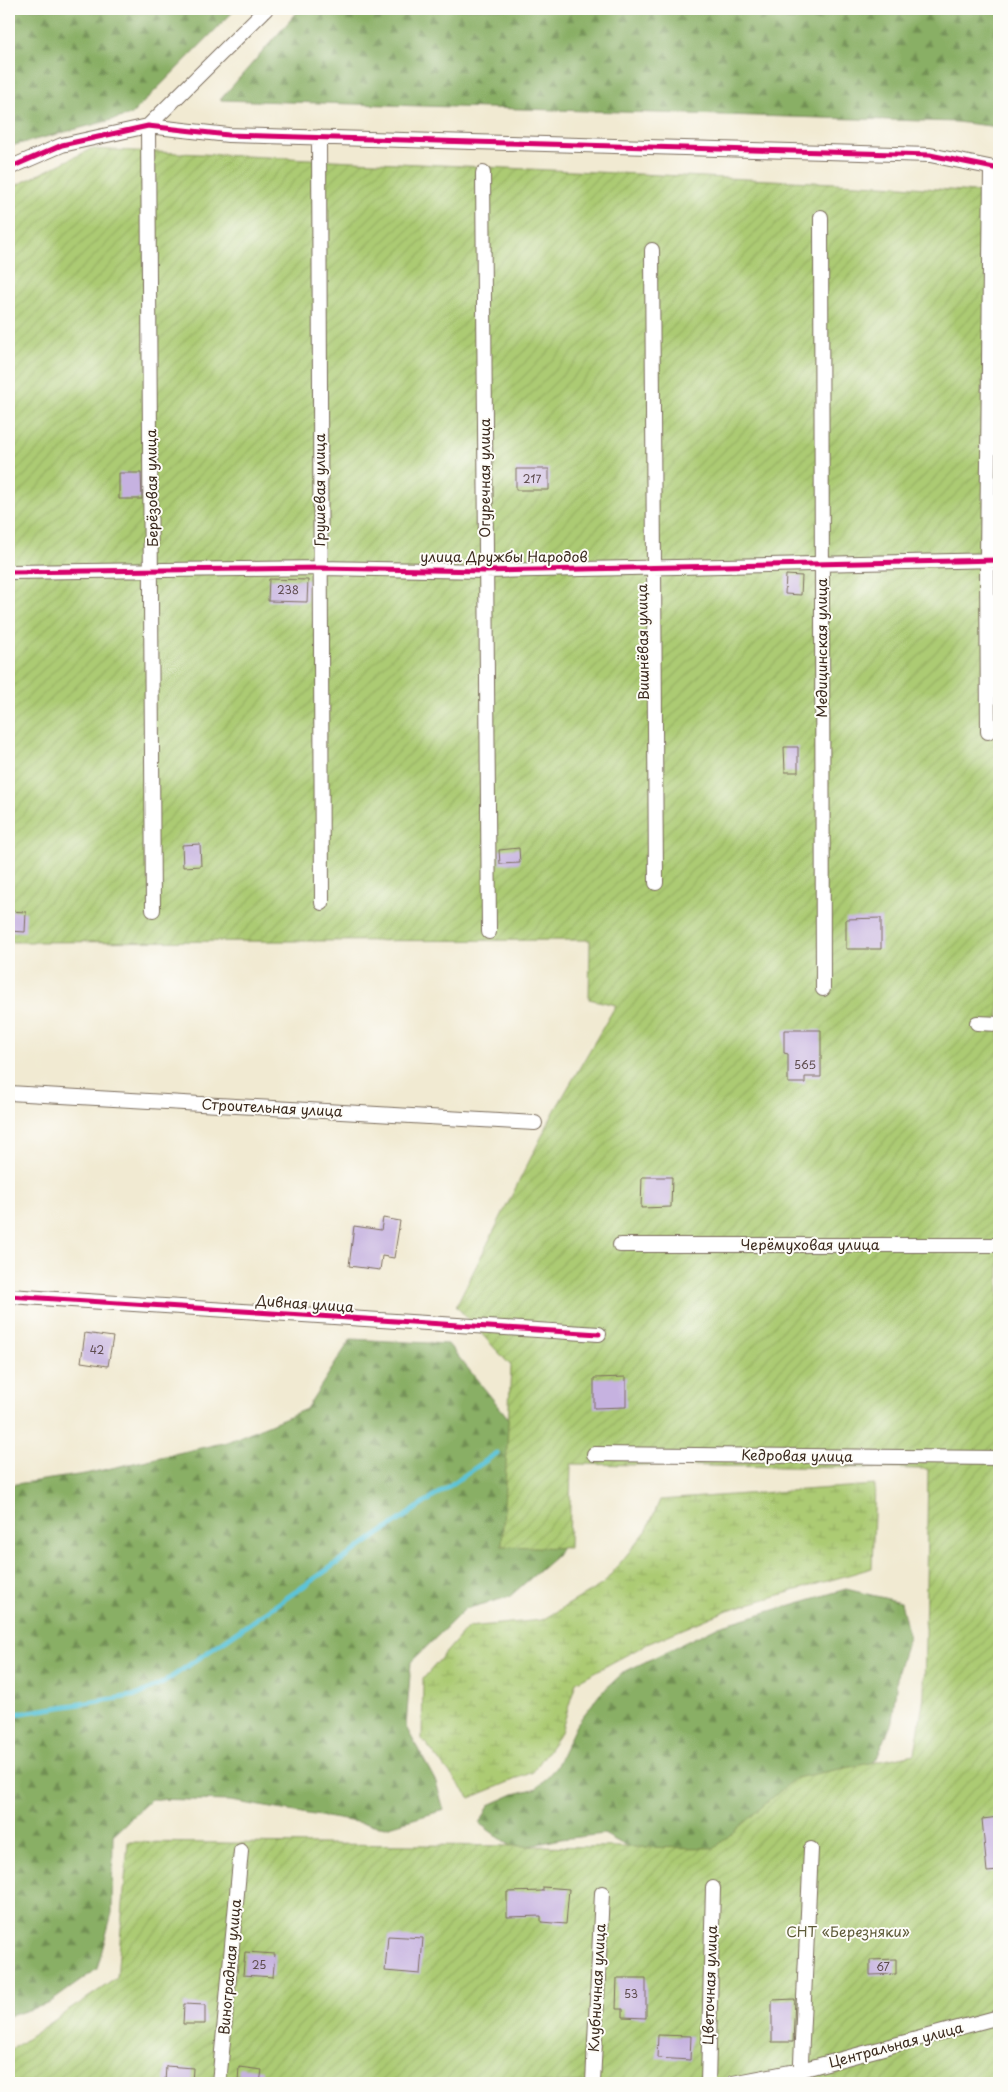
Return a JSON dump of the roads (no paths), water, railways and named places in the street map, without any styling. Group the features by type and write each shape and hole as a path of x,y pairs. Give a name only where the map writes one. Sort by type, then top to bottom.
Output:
{"street":[{"path":"148,126 266,9"},
{"path":"9,168 62,145 148,126 228,134 930,155 995,168 993,560 988,732"},
{"name":"Берёзовая улица","path":"148,126 154,910"},
{"name":"Грушевая улица","path":"319,137 322,903"},
{"name":"Огуречная улица","path":"483,173 489,932"},
{"name":"Медицинская улица","path":"821,217 823,989"},
{"name":"Вишнёвая улица","path":"652,250 656,884"},
{"name":"улица Дружбы Народов","path":"9,572 320,568 485,570 993,560"},
{"path":"977,1023 999,1024"},
{"name":"Строительная улица","path":"9,1093 535,1123"},
{"name":"Черёмуховая улица","path":"620,1245 999,1245"},
{"name":"Дивная улица","path":"9,1296 599,1334"},
{"name":"Кедровая улица","path":"594,1454 999,1458"},
{"path":"800,2077 811,1849"},
{"name":"Виноградная улица","path":"219,2083 241,1851"},
{"name":"Цветочная улица","path":"708,2083 713,1888"},
{"name":"Клубничная улица","path":"593,2083 602,1893"},
{"name":"Центральная улица","path":"733,2083 800,2077 999,2017"}],"waterway":[{"path":"9,1715 138,1695 163,1683 497,1453"}],"park label":[{"name":"СНТ «Березняки»","path":"848,1932"}]}
